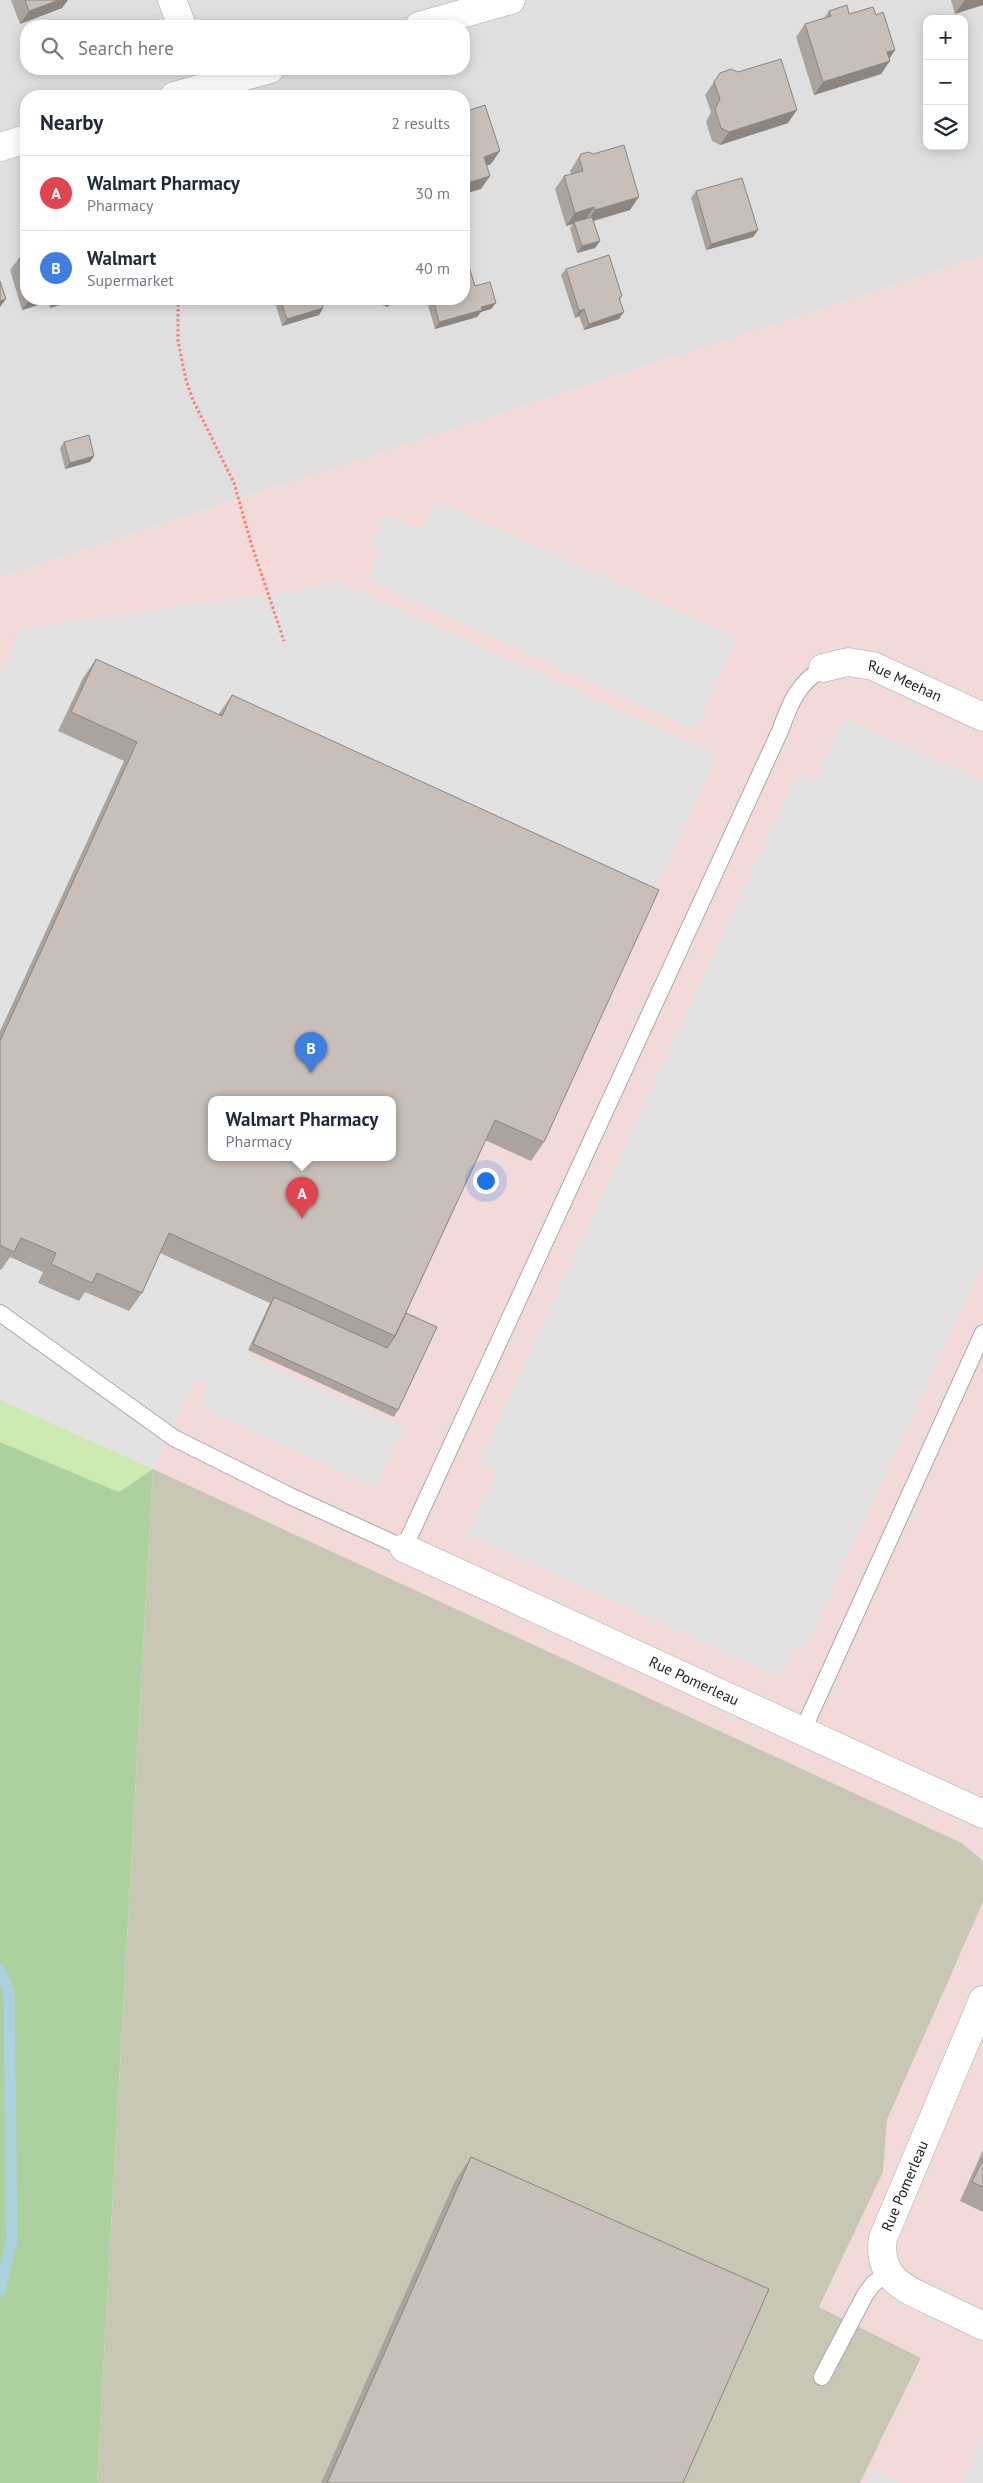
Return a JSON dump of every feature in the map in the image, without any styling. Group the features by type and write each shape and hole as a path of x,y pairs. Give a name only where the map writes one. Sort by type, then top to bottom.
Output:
{"street":[{"path":"172,0 180,20"},
{"path":"440,20 511,0"},
{"path":"183,90 201,78 224,75"},
{"path":"0,147 20,142"},
{"name":"Rue Meehan","path":"823,668 848,662 873,666 983,717"},
{"name":"Rue Pomerleau","path":"404,1548 983,1814"},
{"name":"Rue Pomerleau","path":"889,2272 883,2257 883,2238 983,2000"},
{"path":"889,2272 906,2289 983,2326"}],"lane":[{"path":"0,1313 174,1438 290,1496 404,1548 780,731 794,694 802,684 823,668"},
{"path":"803,1730 983,1333"},
{"path":"822,2377 865,2294 873,2284 889,2272"}],"path":[{"path":"178,305 178,341 186,380 193,400 234,483 244,511 251,543 284,641"}],"shaded area":[{"path":"0,0 983,0 983,256 0,577"},
{"path":"983,256 983,1863 980,1858 962,1843 0,1400 0,577"},
{"path":"436,500 737,638 695,730 367,579 381,550 370,545 385,514 422,531"},
{"path":"336,581 717,755 647,908 209,735 58,731 124,761 0,1031 0,676 21,628 300,590"},
{"path":"844,718 983,781 983,1263 804,1651 794,1647 780,1678 467,1534 497,1471 479,1462 797,773 815,781"},
{"path":"156,1252 270,1303 246,1355 404,1427 376,1488 199,1407 209,1384 205,1379 198,1380 192,1386 153,1469 0,1400 0,1269 8,1256 43,1272 38,1283 78,1301 84,1291"},
{"path":"153,1469 962,1843 980,1858 983,1863 983,1902 887,2120 883,2172 819,2307 921,2358 860,2483 97,2483"},
{"path":"983,1902 983,2483 860,2483 921,2358 819,2307 883,2172 887,2120"},
{"path":"983,2437 983,2483 962,2483"},
{"path":"871,2470 898,2482 865,2483"}],"green space":[{"path":"0,1400 153,1469 119,1492 0,1442"},
{"path":"0,1442 119,1492 153,1469 97,2483 0,2483"}],"building":[{"path":"25,0 59,0 29,11"},
{"path":"847,5 849,14 873,7 876,15 883,12 895,50 887,52 890,61 823,82 805,24 831,16 829,11"},
{"path":"781,59 797,110 729,132 721,128 715,109 720,99 714,82 720,73 731,69 738,72"},
{"path":"485,105 500,151 484,157 490,176 470,182 470,110"},
{"path":"624,145 639,197 595,210 594,207 575,213 564,176 583,171 579,158 581,154 589,152 593,154"},
{"path":"742,178 758,230 711,244 696,191"},
{"path":"592,217 600,241 582,246 574,222"},
{"path":"609,255 622,296 619,298 624,312 589,324 584,309 579,311 566,269"},
{"path":"470,270 475,286 490,282 496,303 481,307 482,310 439,322 435,305 470,305"},
{"path":"0,281 6,299 0,301"},
{"path":"282,305 322,305 323,308 287,319"},
{"path":"89,435 94,456 70,463 64,442"},
{"path":"96,659 222,716 232,695 659,890 544,1142 495,1120 395,1336 169,1233 142,1293 97,1273 92,1283 51,1264 56,1253 21,1238 14,1252 0,1245 0,1041 137,742 71,712"},
{"path":"274,1297 387,1348 406,1313 437,1327 398,1410 253,1344"},
{"path":"471,2157 769,2289 683,2483 327,2483"},
{"path":"983,2159 983,2187 972,2182"}],"waterway":[{"path":"0,1969 9,1992 12,2239 0,2291"}],"place":[{"name":"Walmart","path":"311,1073"},
{"name":"Walmart Pharmacy","path":"302,1218"}]}
